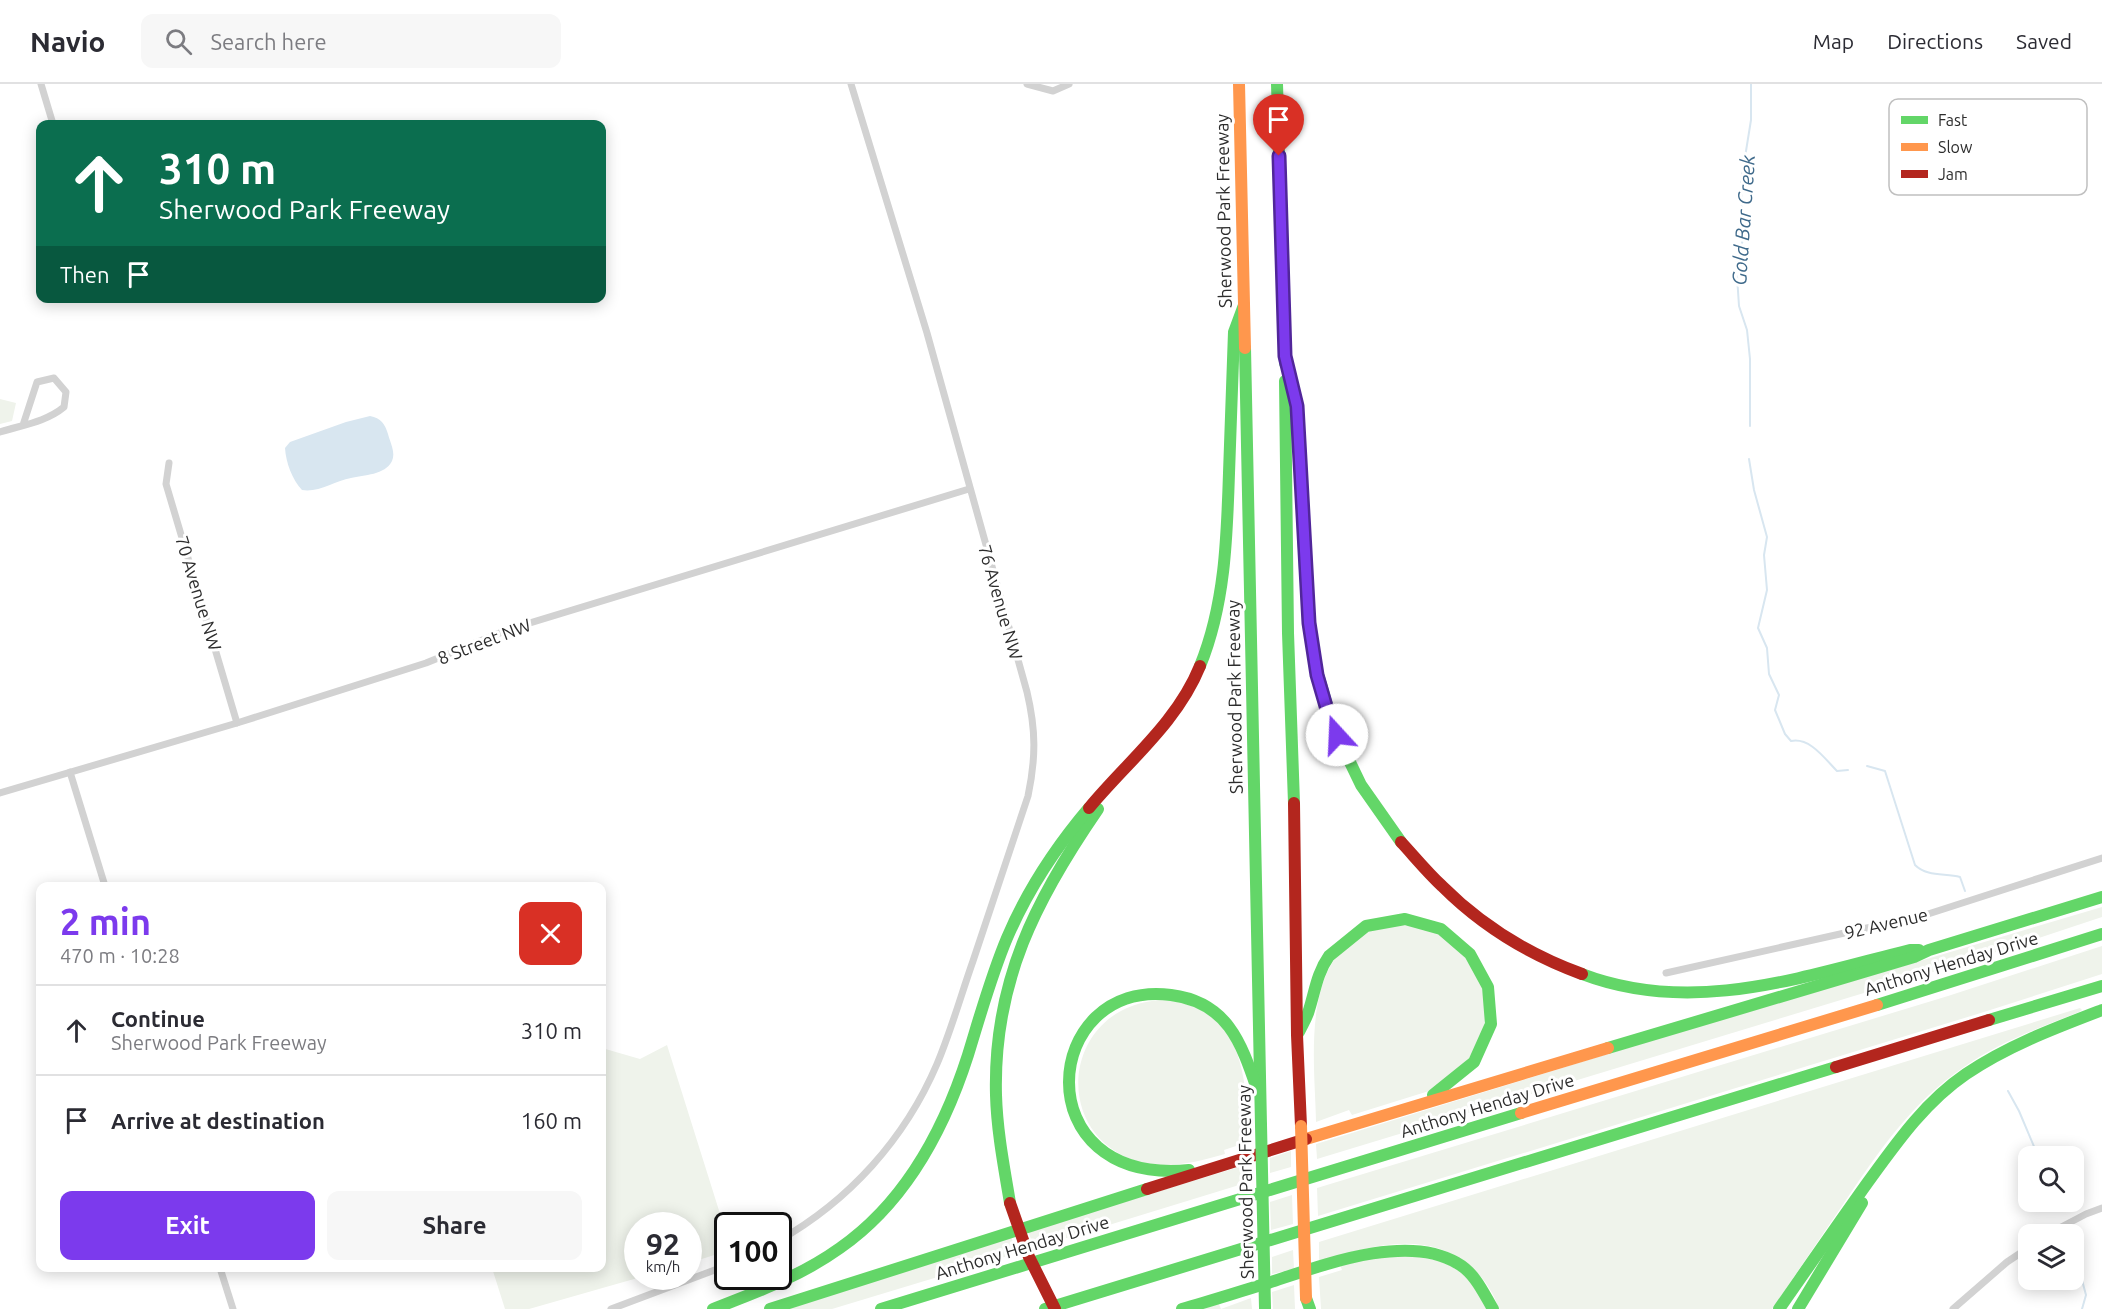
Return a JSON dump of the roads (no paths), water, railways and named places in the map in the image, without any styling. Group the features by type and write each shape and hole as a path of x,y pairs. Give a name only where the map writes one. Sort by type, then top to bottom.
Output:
{"highway":[{"name":"Sherwood Park Freeway","path":"1239,84 1265,1309"},
{"path":"1277,84 1285,356 1288,633 1296,849 1297,1035 1307,1305"},
{"path":"713,1309 792,1277 836,1251 878,1217 904,1189 918,1168 945,1116 967,1058 990,979 1017,913 1075,825 1179,706 1192,682 1204,657 1216,617 1223,580 1227,544 1234,332 1244,305"},
{"path":"1285,356 1297,406 1308,612 1317,675 1330,720 1358,779 1388,827 1431,877 1461,905 1523,948 1552,963 1612,985 1665,993 1723,992 1772,983 1910,950 1929,950"},
{"path":"1055,1309 1030,1260 1010,1203 998,1138 996,1047 1016,958 1030,920 1050,880 1092,817 1142,750"},
{"path":"770,1309 1409,1107 1914,957 1929,950 2102,897"},
{"path":"1297,1035 1309,1012 1320,971 1327,958 1346,938 1368,926 1399,919 1429,923 1445,931 1479,962 1486,978 1491,998 1488,1033 1476,1058 1461,1076 1448,1086 1409,1107"},
{"name":"Anthony Henday Drive","path":"881,1309 2102,934"},
{"path":"1045,1309 2102,986"},
{"path":"1206,1171 1160,1172 1133,1168 1119,1163 1095,1146 1078,1123 1068,1087 1071,1060 1083,1033 1095,1018 1108,1009 1138,996 1154,993 1171,994 1200,1002 1226,1022 1237,1036 1261,1100"},
{"path":"1779,1309 1914,1119 1949,1087 1993,1058 2102,1010"},
{"path":"1798,1309 1863,1201 1862,1190"},
{"path":"1182,1309 1358,1256 1389,1250 1412,1250 1440,1256 1462,1267 1478,1281 1493,1309"}],"street":[{"path":"41,84 52,120"},
{"name":"76 Avenue NW","path":"792,1233 812,1221 846,1193 892,1143 928,1082 945,1042 1028,796 1034,764 1035,731 1032,713 927,333 851,84"},
{"path":"1027,84 1053,91 1070,84"},
{"path":"0,432 53,416 64,407 66,392 54,378 37,382 23,425"},
{"name":"70 Avenue NW","path":"169,464 166,484 237,723"},
{"name":"8 Street NW","path":"0,793 237,723 426,663 507,630 969,489"},
{"path":"70,772 104,882"},
{"name":"92 Avenue","path":"1666,973 1925,915 2102,858"},
{"path":"2067,1224 2102,1208"},
{"path":"1953,1309 2018,1255"},
{"path":"611,1309 714,1270"},
{"path":"221,1272 233,1309"}],"waterway":[{"name":"Gold Bar Creek","path":"1750,426 1750,359 1747,330 1739,306 1736,261 1743,240 1741,182 1751,120 1751,84"},
{"name":"Gold Bar Creek","path":"1749,459 1754,490 1767,537 1764,555 1767,590 1758,628 1767,648 1769,674 1779,695 1775,710 1785,734 1791,741 1805,742 1837,771 1848,770"},
{"name":"Gold Bar Creek","path":"1867,766 1885,771 1915,865 1931,873 1960,877 1965,891"},
{"name":"Gold Bar Creek","path":"2008,1091 2034,1146"},
{"name":"Gold Bar Creek","path":"2082,1309 2086,1295 2084,1288"}]}
